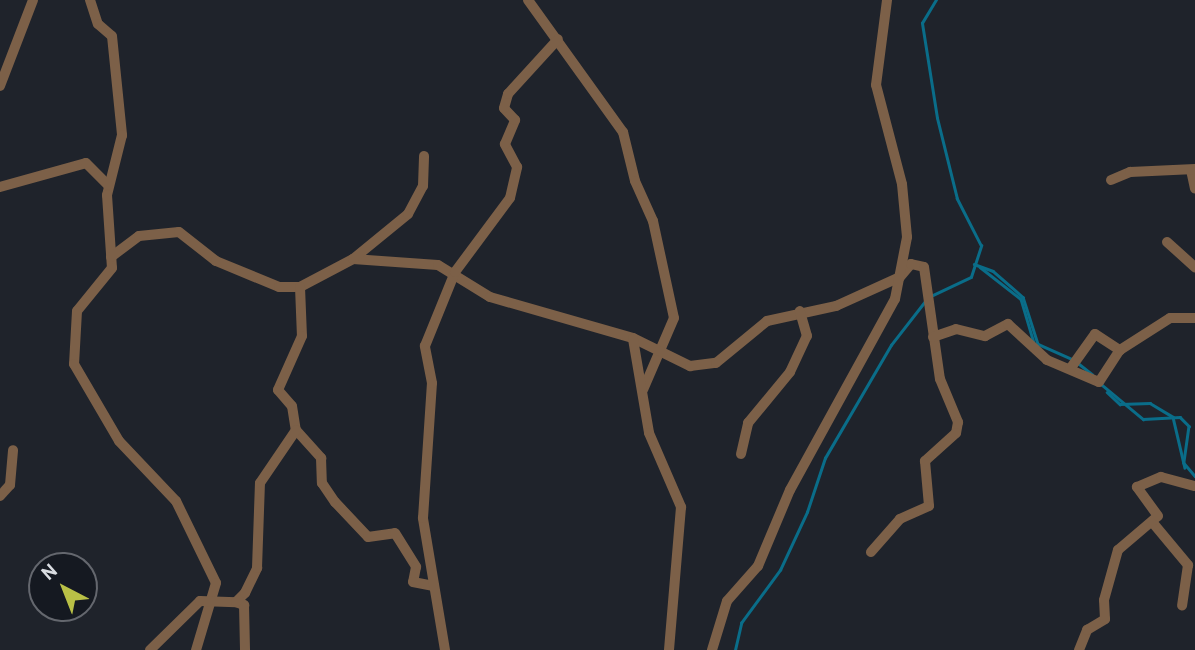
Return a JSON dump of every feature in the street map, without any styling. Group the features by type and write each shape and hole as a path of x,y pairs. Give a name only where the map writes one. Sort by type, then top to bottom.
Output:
{"street":[{"path":"0,86 33,0"},
{"path":"90,0 98,24 112,36 122,135 108,185 111,257 109,277 77,311 74,364 119,442 176,501 216,583 214,602 196,650"},
{"path":"528,0 558,38 630,149 673,300 663,355 643,390"},
{"path":"712,650 727,601 758,566 790,490 887,322 901,277 906,211 876,85 887,0"},
{"path":"445,650 423,518 432,383 425,346 455,272 510,198 517,167 505,144 515,120 504,108 508,94 558,38"},
{"path":"111,257 139,236 179,232 216,261 261,282 300,287 353,259 408,214 424,186 424,156"},
{"path":"0,187 86,163 108,185"},
{"path":"1111,180 1130,172 1193,169 1195,190"},
{"path":"1167,242 1195,267"},
{"path":"353,259 417,261 455,272 490,297 633,338 690,366 716,363 755,328 800,311 836,306 901,277 911,264 923,267 933,301 933,337 956,433 925,461 929,506 900,519 871,552"},
{"path":"300,287 302,336 278,390 292,406 296,430 321,458 322,483 335,502 368,537 395,533 416,567 413,582 434,586"},
{"path":"741,454 748,423 790,372 807,336 800,311"},
{"path":"933,337 956,329 985,335 1008,324 1047,360 1099,382 1120,350 1170,318 1195,318"},
{"path":"1070,369 1095,334 1120,350"},
{"path":"633,338 649,433 681,506 669,650"},
{"path":"236,602 257,568 260,483 296,430"},
{"path":"0,496 10,485 13,450"},
{"path":"1079,650 1087,630 1105,618 1104,600 1118,550 1158,516 1137,487 1161,477 1195,486"},
{"path":"1153,523 1188,565"},
{"path":"1182,606 1188,565 1195,553"},
{"path":"150,650 179,616 200,601 236,602 244,606 245,650"}],"waterway":[{"path":"931,296 971,277 981,246 957,199 937,118 922,23 936,0"},
{"path":"974,264 993,271 1023,297 1038,344 1072,359"},
{"path":"980,267 1021,299 1034,343"},
{"path":"735,650 741,623 780,570 807,512 825,458 891,345 926,300"},
{"path":"1078,363 1092,374"},
{"path":"1101,384 1143,419 1180,417 1189,426 1184,463 1195,476"},
{"path":"1107,392 1120,404 1150,403 1173,417 1185,468"}]}
